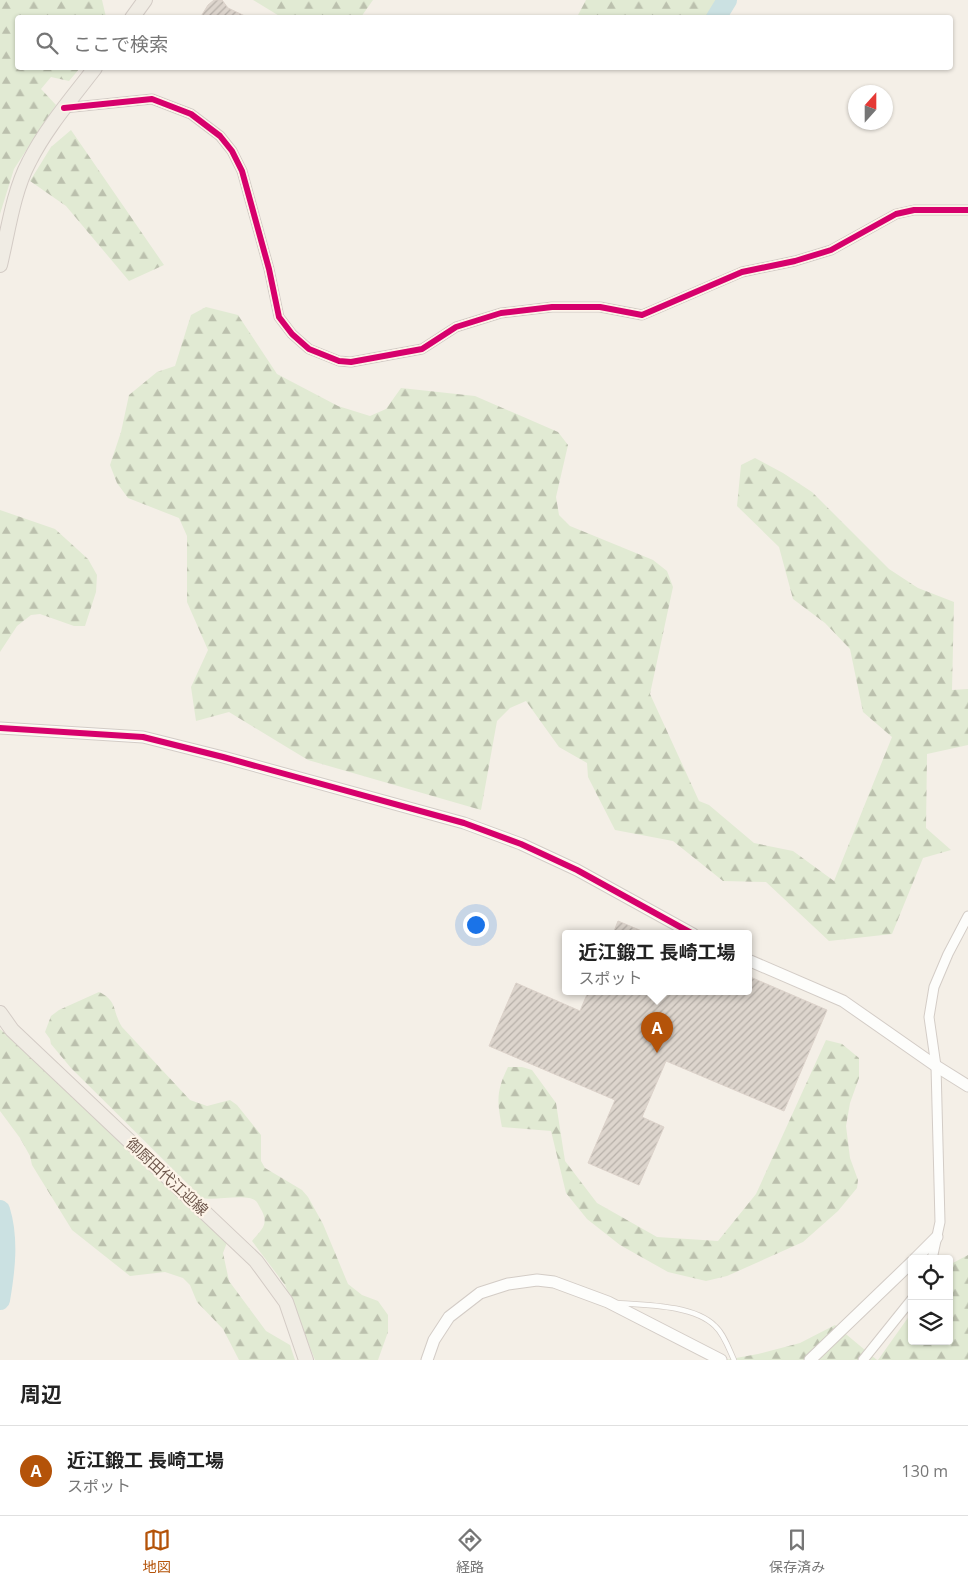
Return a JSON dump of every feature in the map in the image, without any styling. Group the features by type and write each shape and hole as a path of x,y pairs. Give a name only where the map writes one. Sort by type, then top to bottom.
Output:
{"main road":[{"path":"134,15 145,0"},
{"path":"0,265 16,197 28,163 41,140 92,70"},
{"name":"御厨田代江迎線","path":"0,1013 12,1030 256,1261 286,1302 306,1360"}],"street":[{"path":"64,108 152,99 191,114 220,136 232,151 242,171 269,269 279,317 292,334 309,349 344,362 422,349 456,327 501,313 552,307 600,307 642,315 742,272 794,261 831,250 896,214 914,210 968,210"},
{"path":"0,728 143,738 222,757 464,824 521,844 577,870 686,930"},
{"path":"933,1255 940,1222 936,1066 929,1017 934,988 948,954 968,916"},
{"path":"752,962 843,1001 968,1086"},
{"path":"919,1255 937,1238"},
{"path":"810,1360 908,1266"},
{"path":"427,1360 434,1340 449,1317 480,1293 508,1284 537,1280 554,1282 608,1302 721,1360"},
{"path":"863,1360 911,1300"}],"lane":[{"path":"608,1302 672,1308 705,1317 717,1328 734,1360"}],"green space":[{"path":"0,0 102,0 106,15 15,15 15,70 78,70 69,81 51,77 41,89 56,105 14,169 0,214"},
{"path":"253,0 373,0 362,15 278,15"},
{"path":"586,0 717,0 707,15 578,15"},
{"path":"71,130 164,265 129,281 66,206 30,181 51,147"},
{"path":"206,307 238,315 277,374 338,406 370,416 386,409 401,388 475,396 558,432 568,445 556,497 559,515 570,526 653,560 667,571 673,587 650,694 699,801 709,805 754,843 793,851 834,881 892,737 863,712 850,649 825,623 793,599 779,547 737,506 741,465 755,458 783,473 812,492 889,569 918,588 954,602 952,690 968,689 968,745 927,754 926,828 951,850 923,858 892,934 829,941 766,882 723,881 673,841 615,830 588,777 587,763 559,747 526,701 510,708 497,721 481,810 308,760 229,712 196,721 191,687 208,650 187,602 187,536 179,518 128,498 117,483 110,465 121,432 129,395 157,372 175,366 191,315"},
{"path":"0,510 55,529 88,559 97,575 96,592 85,626 74,626 40,614 31,615 17,626 0,652"},
{"path":"99,992 105,995 112,1003 122,1027 190,1100 207,1106 230,1100 237,1105 261,1135 261,1161 265,1168 302,1190 308,1197 323,1224 348,1284 362,1295 378,1301 388,1315 388,1332 378,1360 315,1360 285,1285 252,1241 261,1230 265,1220 257,1202 252,1199 238,1197 202,1198 71,1068 51,1044 45,1032 51,1016 59,1010"},
{"path":"0,1029 228,1240 223,1253 229,1281 266,1331 290,1345 295,1360 239,1360 223,1329 197,1302 190,1285 183,1278 165,1272 130,1276 72,1230 32,1165 30,1156 20,1138 0,1111"},
{"path":"826,1040 842,1044 859,1058 859,1078 850,1103 846,1126 850,1158 858,1180 857,1188 838,1211 803,1242 727,1276 706,1281 668,1272 620,1245 587,1219 566,1193 551,1131 502,1127 499,1097 501,1083 508,1067 522,1067 532,1070 556,1103 565,1161 597,1203 657,1237 718,1241 756,1194"},
{"path":"968,1255 968,1360 878,1360 908,1318 908,1345 953,1345 953,1263"},
{"path":"835,1325 877,1360 725,1360 800,1343"}],"building":[{"path":"214,0 222,0 228,8 243,15 202,15 208,5"},
{"path":"618,921 639,930 615,930"},
{"path":"752,978 827,1010 784,1111 666,1061 642,1117 664,1127 639,1185 588,1163 615,1100 489,1046 516,983 580,1011 587,995 752,995"}],"waterway":[{"path":"718,15 727,0"},
{"path":"0,1210 5,1244 5,1266 0,1300"}],"cycle path":[{"path":"64,108 152,99 191,114 220,136 232,151 242,171 269,269 279,317 292,334 309,349 339,361 351,362 422,349 456,327 501,313 552,307 600,307 642,315 742,272 795,261 831,250 896,214 914,210 968,210"},
{"path":"0,728 143,737 464,823 521,844 577,870 686,930"}],"place":[{"name":"近江鍛工 長崎工場","path":"657,1053"}]}
